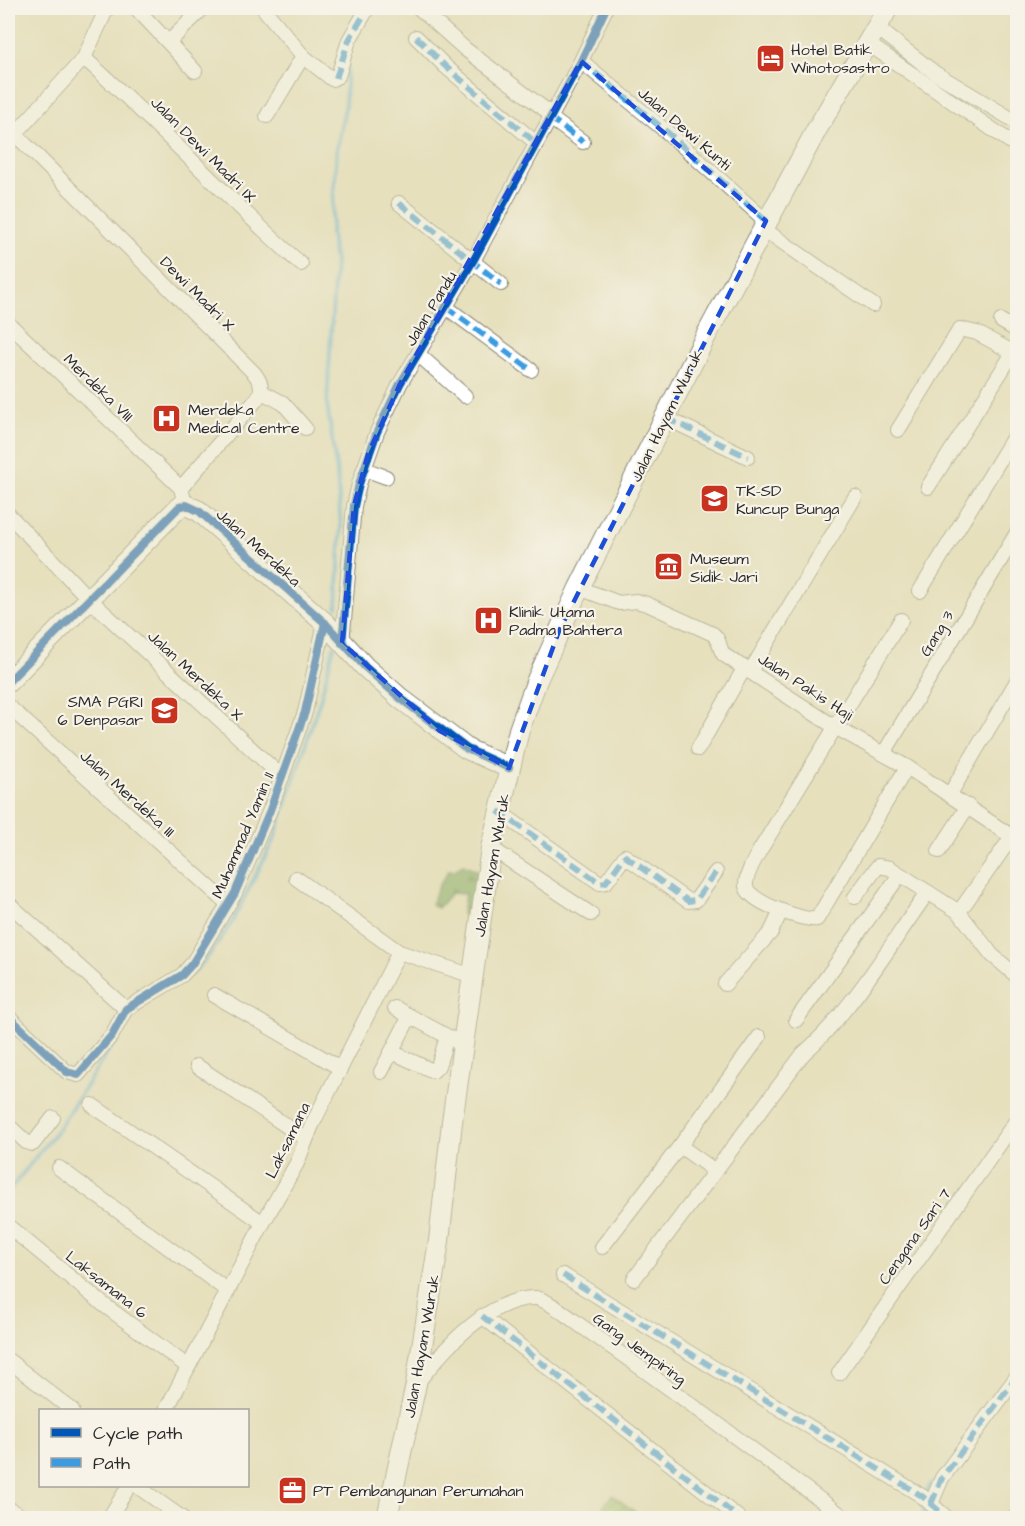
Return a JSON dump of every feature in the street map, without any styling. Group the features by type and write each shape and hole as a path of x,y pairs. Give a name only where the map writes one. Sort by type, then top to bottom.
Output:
{"main road":[{"name":"Jalan Hayam Wuruk","path":"387,1518 416,1384 439,1241 452,1122 465,1046 491,848 508,768 537,680 579,588 764,224 888,8"},
{"path":"8,682 158,527 182,496"},
{"name":"Jalan Merdeka","path":"182,496 325,623 342,643 399,698 467,749 508,768"}],"street":[{"path":"10,134 84,58 107,8"},
{"path":"136,8 195,71"},
{"path":"169,42 203,8"},
{"path":"263,8 303,56 329,78 336,78 349,40 368,8"},
{"path":"419,8 465,49 583,141"},
{"name":"Jalan Pandu","path":"342,643 354,506 364,470 386,413 473,261 535,142 581,61 602,9"},
{"path":"871,35 1017,123"},
{"path":"871,35 1017,147"},
{"path":"416,37 535,142"},
{"path":"267,116 303,56"},
{"name":"Jalan Dewi Madri IX","path":"84,58 124,93 252,221 301,264"},
{"name":"Jalan Dewi Kunti","path":"581,61 667,132 764,224 873,305"},
{"name":"Dewi Madri X","path":"10,134 254,372 261,382 262,392"},
{"path":"399,203 501,284"},
{"path":"446,306 531,370"},
{"path":"1001,321 1017,331"},
{"name":"Merdeka VIII","path":"8,323 182,496"},
{"path":"898,430 960,328 977,333 1015,354 928,487"},
{"path":"418,354 465,396"},
{"path":"182,496 262,392 283,403 305,428"},
{"path":"666,418 748,457"},
{"path":"920,591 1017,430"},
{"path":"364,470 386,477"},
{"path":"698,748 855,498"},
{"name":"Jalan Merdeka X","path":"8,514 88,598 282,777"},
{"name":"Gang 3","path":"884,753 1017,531"},
{"name":"Jalan Pakis Haji","path":"579,588 619,603 636,601 676,615 717,637 722,652 835,727 907,766 968,806 1013,840"},
{"path":"901,620 760,850 746,886 754,897 781,911 817,919 907,766"},
{"name":"Muhammad Yamin 11","path":"126,1009 182,975 192,964 228,904 270,810 305,712 325,623"},
{"path":"950,794 1017,679"},
{"name":"Jalan Merdeka III","path":"8,706 228,904"},
{"path":"939,851 968,806"},
{"path":"498,811 600,883 606,882 625,856 688,901 696,900 716,872"},
{"path":"959,912 1013,840"},
{"path":"491,848 591,914"},
{"path":"855,897 878,866 890,868 899,876 909,878 959,912 992,955 1017,977"},
{"path":"796,1020 899,876"},
{"path":"296,878 399,952 473,976"},
{"path":"634,1279 803,1054 812,1048 838,1018 928,892"},
{"path":"8,903 126,1009 112,1035 78,1075 67,1072 8,1016"},
{"path":"725,984 771,932 781,911"},
{"name":"Laksamana","path":"166,1409 187,1366 297,1163 340,1068 399,952"},
{"path":"214,995 340,1068"},
{"path":"395,1008 465,1046"},
{"path":"381,1072 410,1016"},
{"path":"392,1052 434,1071 447,1037"},
{"path":"602,1247 680,1146 759,1037"},
{"path":"197,1066 306,1139"},
{"path":"92,1105 263,1223"},
{"name":"Cengana Sari 7","path":"839,1374 1017,1118"},
{"path":"8,1125 26,1142 33,1144 53,1119"},
{"path":"680,1146 714,1171"},
{"path":"59,1168 228,1291"},
{"name":"Laksamana 6","path":"8,1226 104,1305 187,1366"},
{"path":"562,1275 927,1500 947,1518"},
{"name":"Gang Jempiring","path":"416,1384 441,1354 482,1316 522,1300 541,1299 626,1356 845,1518"},
{"path":"482,1316 739,1518"},
{"path":"8,1360 71,1409"},
{"path":"927,1500 1017,1375"},
{"path":"109,1518 128,1487"},
{"path":"140,1487 182,1518"},
{"path":"8,1510 23,1518"},
{"path":"1014,1518 1017,1514"}],"highlighted area":[{"path":"581,61 766,221 559,631 509,768 440,731 342,643 354,506 368,454 400,384"}],"green space":[{"path":"463,864 482,873 474,927 462,914 465,894 451,893 438,908 431,905 439,885 449,870 455,870"},
{"path":"612,1495 643,1518 595,1518"}],"waterway":[{"path":"337,607 341,527 337,473 327,404 335,262 331,234 337,149 345,107 347,66"},
{"path":"191,975 210,954 232,922 275,837 320,700 334,647"},
{"path":"8,1192 58,1129 129,1019 141,1006"},
{"path":"925,1495 932,1483"},
{"path":"924,1503 924,1518"}],"marked path":[{"path":"336,78 349,40 368,8"},
{"path":"416,37 446,67 535,142"},
{"path":"581,61 667,132 766,221"},
{"path":"549,117 583,142"},
{"path":"399,203 501,284"},
{"path":"446,307 531,370"},
{"path":"666,418 748,457"},
{"path":"498,811 600,883 606,882 625,856 688,901 696,900 716,872"},
{"path":"563,1275 922,1496 947,1518"},
{"path":"482,1316 739,1518"},
{"path":"931,1504 942,1478 1018,1375"},
{"path":"1014,1518 1018,1514"}],"cycle path":[{"path":"342,643 354,506 377,432 400,384 473,261 581,61 606,8"},
{"path":"8,682 179,507 186,505 199,511 325,623 365,667 400,698 467,749 509,768"},
{"path":"8,1016 67,1072 78,1075 112,1035 126,1009 182,975 192,964 235,893 270,810 305,712 325,623"}],"place":[{"name":"Hotel Batik Winotosastro","path":"770,58"},
{"name":"Merdeka Medical Centre","path":"167,418"},
{"name":"TK-SD Kuncup Bunga","path":"715,499"},
{"name":"Museum Sidik Jari","path":"669,567"},
{"name":"Klinik Utama Padma Bahtera","path":"488,620"},
{"name":"SMA PGRI 6 Denpasar","path":"164,710"},
{"name":"PT Pembangunan Perumahan","path":"292,1490"}]}
